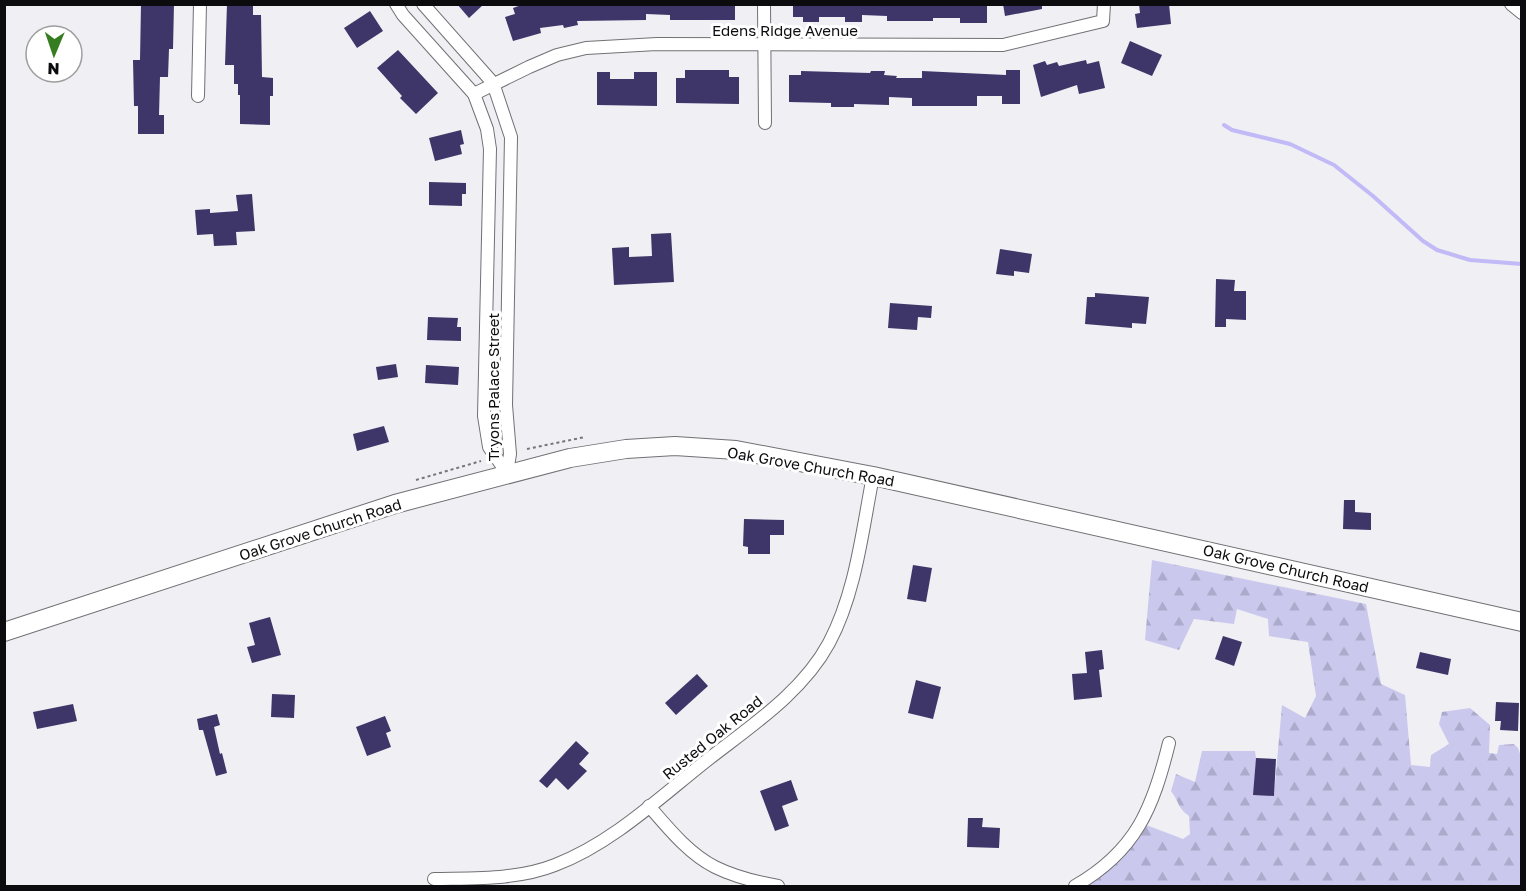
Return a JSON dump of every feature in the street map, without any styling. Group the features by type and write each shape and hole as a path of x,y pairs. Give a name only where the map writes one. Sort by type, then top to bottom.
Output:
{"main road":[{"name":"Oak Grove Church Road","path":"4,632 395,504 570,458 626,449 675,446 736,450 873,476 1521,622"}],"street":[{"path":"198,96 200,4"},
{"name":"Tryons Palace Street","path":"396,4 403,15 474,94 487,129 490,149 484,416 489,447 507,473"},
{"name":"Tryons Palace Street","path":"423,4 493,83 511,137 506,405 510,454 507,473"},
{"path":"764,4 765,123"},
{"name":"Edens Ridge Avenue","path":"474,94 493,83 557,55 586,48 657,44 1003,45 1103,21 1104,4"},
{"path":"1511,4 1521,13"},
{"path":"487,288 509,288"},
{"name":"Rusted Oak Road","path":"434,879 488,878 524,874 558,864 594,846 649,806 780,702 806,676 828,644 848,601 873,476"},
{"path":"1075,886 1092,877 1114,859 1134,836 1149,810 1160,782 1169,743"},
{"path":"649,806 678,839 713,866 748,880 778,886"}],"path":[{"path":"527,449 585,437"},
{"path":"416,480 482,461"}],"green space":[{"path":"1152,560 1366,604 1381,684 1405,695 1411,765 1430,767 1431,755 1449,744 1439,724 1442,712 1470,708 1490,725 1489,753 1497,754 1499,745 1514,744 1518,748 1522,759 1521,886 1075,886 1141,823 1183,839 1190,834 1189,816 1181,808 1171,791 1176,774 1195,782 1202,751 1255,751 1254,794 1274,796 1282,705 1305,718 1316,696 1308,642 1269,636 1268,619 1237,609 1234,624 1194,619 1179,650 1145,640"}],"building":[{"path":"141,4 174,4 173,49 169,49 168,77 160,77 159,115 164,115 164,134 138,134 138,106 134,106 133,60 140,60"},
{"path":"227,4 253,4 253,15 261,15 262,77 273,78 273,96 270,96 270,125 240,124 240,95 238,95 238,84 234,84 234,65 225,65"},
{"path":"457,4 484,4 469,18"},
{"path":"524,4 735,4 735,20 670,20 670,15 646,14 646,20 577,21 578,25 564,28 563,25 540,28 541,33 513,41 505,17 515,14 513,8"},
{"path":"793,4 987,4 987,23 960,23 960,18 933,18 933,21 887,21 887,16 862,15 862,22 845,22 845,17 819,17 819,22 803,22 803,17 793,17"},
{"path":"1003,4 1042,4 1042,9 1005,16"},
{"path":"1139,4 1169,4 1171,24 1137,28 1135,14 1140,13"},
{"path":"370,11 383,31 357,48 344,28"},
{"path":"1130,41 1162,55 1152,76 1121,63"},
{"path":"398,50 438,93 416,114 400,98 402,96 377,68"},
{"path":"1086,60 1087,64 1099,61 1105,88 1079,94 1077,85 1041,97 1033,65 1045,61 1047,65 1057,62 1059,66"},
{"path":"685,70 729,70 729,77 739,77 739,104 676,103 676,78 685,78"},
{"path":"1006,70 1020,70 1020,104 1002,104 1002,96 977,96 977,106 912,106 912,98 889,97 889,105 854,104 854,107 831,107 831,103 789,102 789,75 801,75 801,71 870,73 871,71 885,71 884,75 897,76 896,78 922,78 922,71 1006,75"},
{"path":"597,72 610,72 610,79 634,79 634,72 657,72 657,106 597,105"},
{"path":"461,130 464,144 460,145 462,154 435,161 429,138"},
{"path":"429,182 466,183 466,194 462,194 462,206 429,205"},
{"path":"252,194 255,231 236,232 237,245 214,246 213,234 197,235 195,210 210,209 210,213 238,211 236,195"},
{"path":"671,233 674,282 614,285 612,248 629,247 629,257 652,256 651,234"},
{"path":"1000,249 1032,254 1029,273 1014,271 1014,276 996,274"},
{"path":"1216,279 1235,280 1234,291 1246,291 1246,320 1226,319 1226,327 1215,327"},
{"path":"1095,293 1149,297 1146,324 1132,323 1132,328 1085,324 1087,297 1095,297"},
{"path":"890,303 932,306 931,318 918,317 917,330 888,328"},
{"path":"428,317 458,318 457,327 461,327 461,341 427,340"},
{"path":"396,364 398,377 378,380 376,367"},
{"path":"426,365 459,367 458,385 425,383"},
{"path":"384,426 389,442 357,451 353,434"},
{"path":"1344,500 1355,500 1355,512 1371,513 1371,530 1343,529"},
{"path":"744,519 784,520 784,535 770,535 770,554 748,554 748,547 743,546"},
{"path":"913,565 932,568 926,602 907,599"},
{"path":"270,617 281,655 252,663 247,647 255,645 249,623"},
{"path":"1223,636 1242,642 1234,666 1215,659"},
{"path":"1102,650 1104,669 1099,670 1102,697 1074,700 1072,674 1087,673 1085,652"},
{"path":"1420,652 1451,659 1448,675 1416,668"},
{"path":"697,674 708,686 676,715 665,703"},
{"path":"916,680 941,687 933,719 908,713"},
{"path":"272,694 295,695 294,718 271,717"},
{"path":"1496,702 1519,703 1518,731 1500,730 1501,721 1495,721"},
{"path":"73,704 77,721 37,729 33,712"},
{"path":"217,714 220,725 214,727 227,773 216,776 203,730 199,730 197,719"},
{"path":"385,716 391,731 386,733 391,747 367,756 356,727"},
{"path":"576,741 589,753 579,764 587,771 568,790 556,778 547,788 539,781"},
{"path":"1256,758 1276,759 1274,796 1253,795"},
{"path":"791,780 798,800 782,806 789,826 775,831 760,791"},
{"path":"968,818 983,818 982,827 1000,828 999,848 967,847"}],"waterway":[{"path":"1224,125 1232,130 1290,144 1334,165 1423,241 1437,250 1470,260 1522,264"}]}
